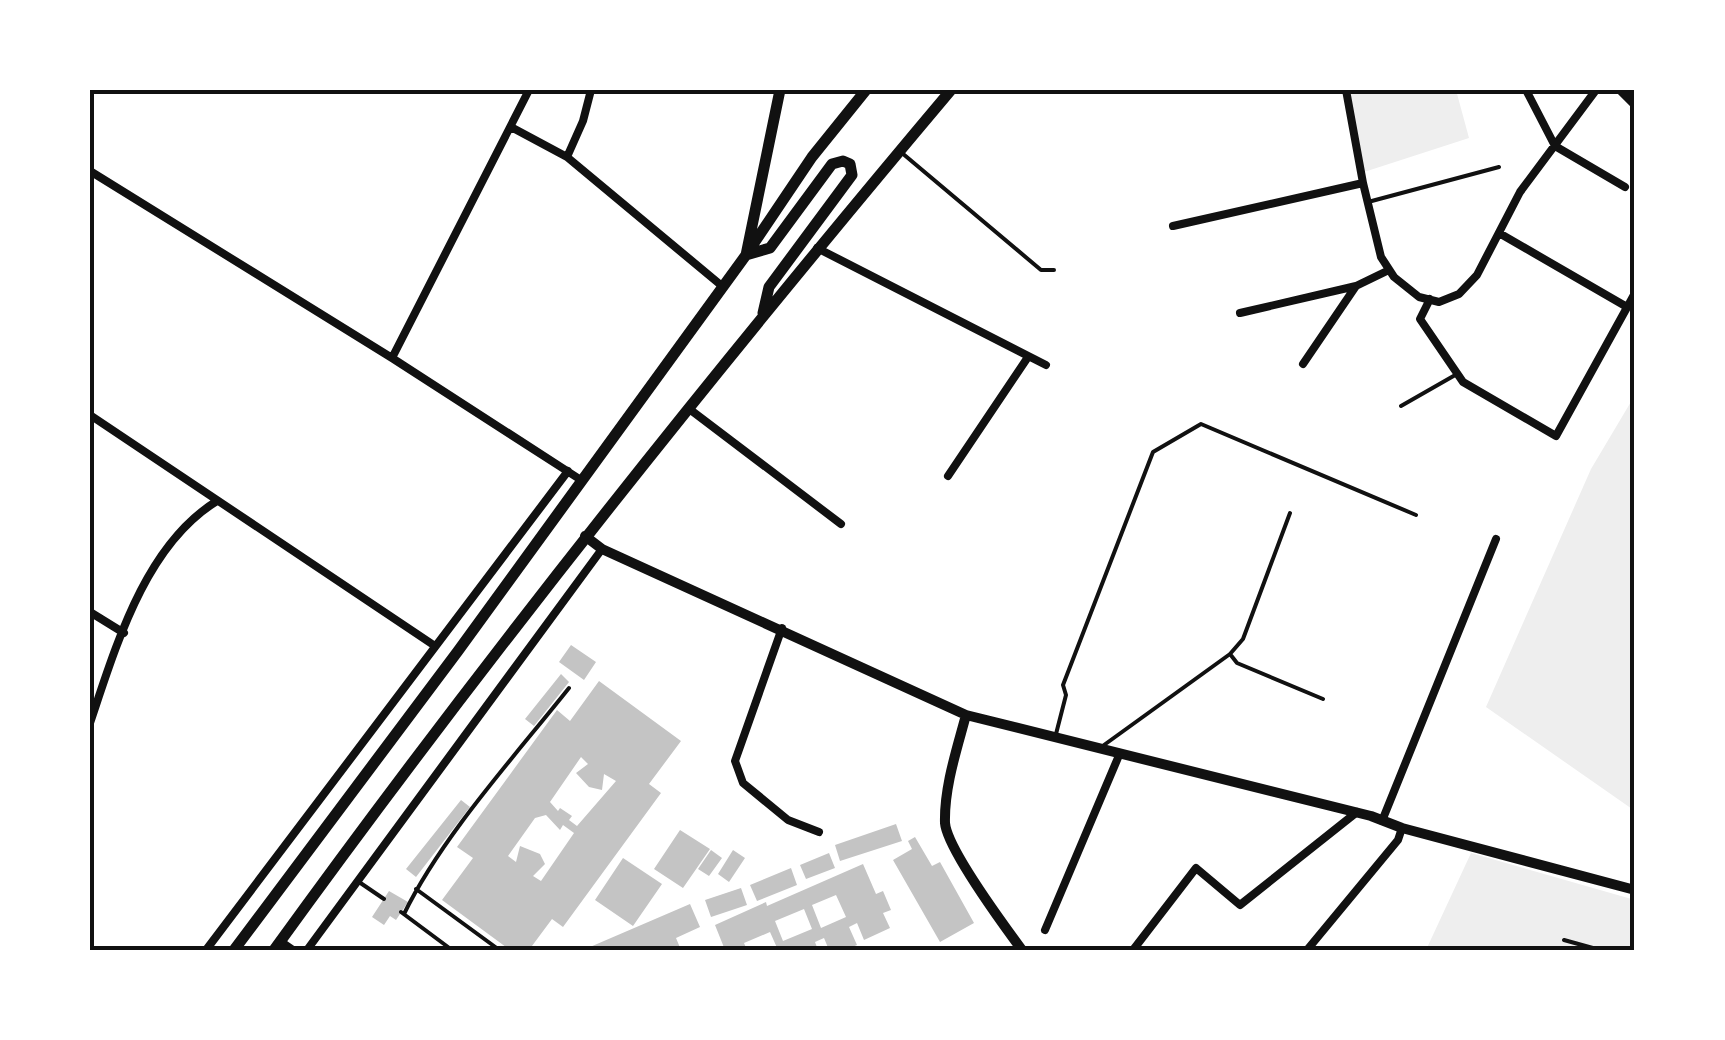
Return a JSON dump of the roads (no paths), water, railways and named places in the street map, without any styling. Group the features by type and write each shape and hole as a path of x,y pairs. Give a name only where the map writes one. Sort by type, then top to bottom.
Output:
{"main road":[{"path":"746,255 780,90"},
{"path":"234,950 746,255 812,157 866,90"},
{"path":"277,945 386,794 585,536 817,248 951,90"},
{"path":"746,255 770,248 832,164 850,164 850,182 769,287 762,316"}],"street":[{"path":"392,358 529,90"},
{"path":"567,156 583,122 591,90"},
{"path":"1346,90 1381,258 1420,297 1439,302 1459,294 1478,276 1520,192 1596,90"},
{"path":"1526,90 1555,146 1625,187"},
{"path":"1621,90 1635,104"},
{"path":"510,127 567,156 722,286"},
{"path":"90,170 581,480"},
{"path":"1173,226 1363,183"},
{"path":"1499,233 1627,307"},
{"path":"817,248 1046,365"},
{"path":"1240,313 1356,286 1389,270"},
{"path":"1303,364 1356,286"},
{"path":"1430,299 1420,319 1463,382 1556,436 1635,293"},
{"path":"948,476 1028,356"},
{"path":"688,408 841,524"},
{"path":"90,415 435,646"},
{"path":"206,950 568,472"},
{"path":"90,723 150,576 175,536 198,512 218,500"},
{"path":"585,536 602,549 966,715 1357,812 1402,828 1635,890"},
{"path":"1382,821 1496,540"},
{"path":"307,950 602,549"},
{"path":"90,612 124,632"},
{"path":"782,628 735,761 743,783 788,820 818,832"},
{"path":"966,715 952,765 945,826 986,902 1022,950"},
{"path":"1045,930 1120,753"},
{"path":"1133,950 1196,868 1240,905 1357,812"},
{"path":"1307,950 1398,840 1402,828"},
{"path":"277,945 293,950"}],"lane":[{"path":"900,151 1040,270 1054,270"},
{"path":"1368,202 1499,167"},
{"path":"1401,406 1457,374"},
{"path":"1056,735 1066,695 1063,685 1154,452 1201,424 1416,516"},
{"path":"1100,748 1230,654 1242,639 1290,513"},
{"path":"1230,654 1237,663 1323,698"},
{"path":"452,950 403,913 472,810 570,688"},
{"path":"358,882 384,899"},
{"path":"416,889 498,949"},
{"path":"1564,940 1600,950"}]}
